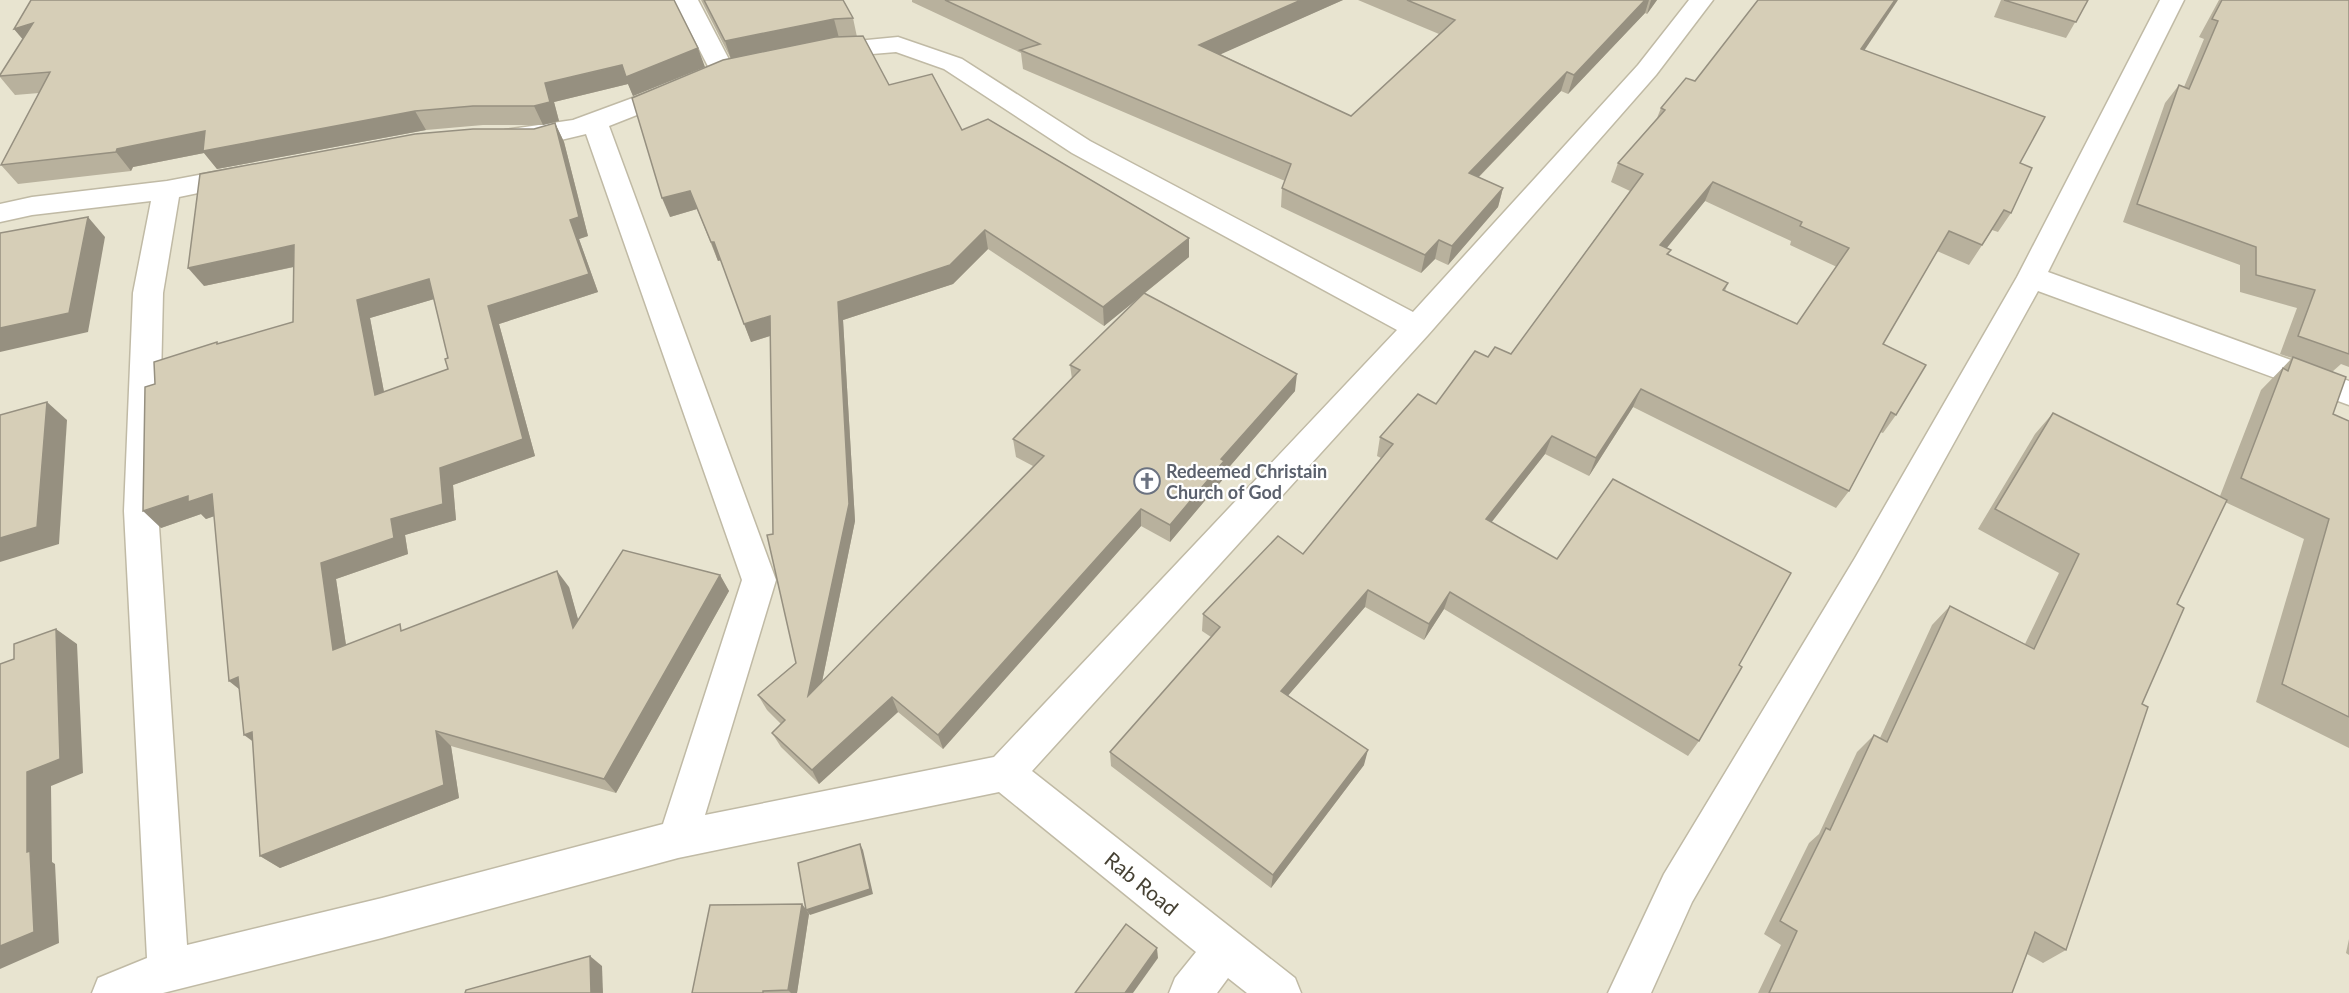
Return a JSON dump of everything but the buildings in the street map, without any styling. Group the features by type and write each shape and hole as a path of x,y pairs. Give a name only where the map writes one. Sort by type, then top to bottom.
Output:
{"street":[{"path":"686,0 722,71"},
{"path":"113,993 168,970 382,918 678,839 1005,773 1417,327 1647,70 1701,0"},
{"path":"1629,993 1677,888 1867,568 2031,277 2172,0"},
{"path":"804,54 839,47 898,44 953,64 1081,147 1417,327"},
{"path":"493,136 543,136 595,123 722,71 749,64"},
{"path":"595,123 759,580 678,839"},
{"path":"0,213 32,206 167,190 261,172"},
{"path":"167,190 148,292 141,511 168,970"},
{"path":"2031,277 2349,393"},
{"name":"Rab Road","path":"1005,773 1280,993"},
{"path":"1190,993 1225,949"}],"shaded area":[{"path":"0,0 2349,0 2349,993 0,993"}],"place":[{"name":"Redeemed Christain Church of God","path":"1147,481"}]}
